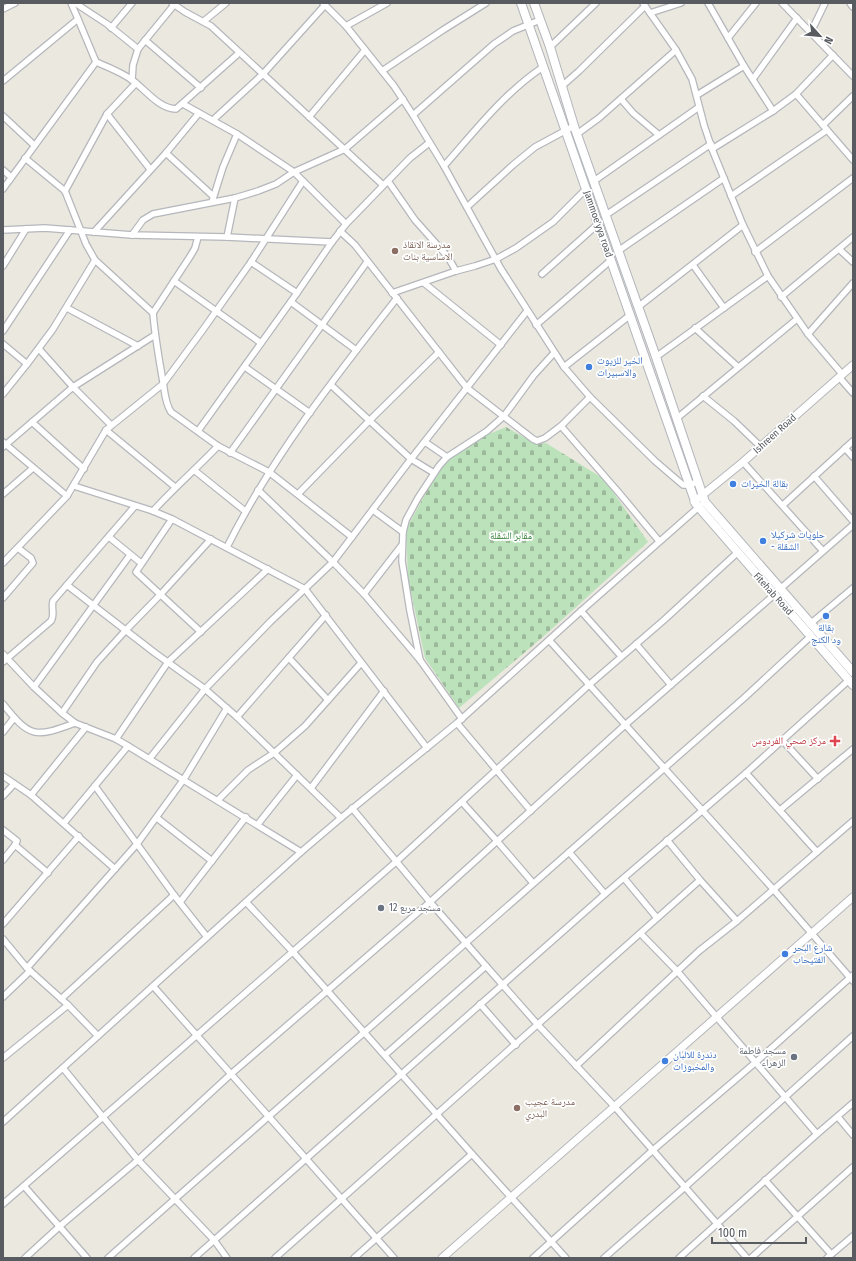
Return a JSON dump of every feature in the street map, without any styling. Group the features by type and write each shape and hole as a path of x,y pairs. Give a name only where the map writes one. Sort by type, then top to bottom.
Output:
{"main road":[{"name":"Jammoe'yya road","path":"521,3 696,505"},
{"name":"Jammoe'yya road","path":"534,3 550,47 574,126 656,357 703,499"},
{"name":"Fitehab Road","path":"703,499 811,636 851,683"},
{"name":"Fitehab Road","path":"696,505 737,553 810,624 853,672"}],"street":[{"path":"3,9 15,3"},
{"path":"71,3 96,62 134,82 166,108 176,110 239,53"},
{"path":"75,3 112,28 138,49"},
{"path":"112,28 132,3"},
{"path":"204,21 226,3"},
{"path":"346,26 387,3"},
{"path":"382,70 486,3"},
{"path":"550,47 596,3"},
{"path":"650,13 680,3"},
{"path":"708,3 744,66 773,111"},
{"path":"728,38 756,3"},
{"path":"782,3 853,76"},
{"path":"811,32 826,3"},
{"path":"850,3 853,7"},
{"path":"65,191 107,114 134,82 133,65 138,49 173,4 185,12 204,21 216,31 383,185"},
{"path":"214,120 263,74 324,4 346,26 382,70 403,99 444,166 527,311 564,367 590,397 655,461 683,485 698,482"},
{"path":"562,86 579,71 644,4 676,50 692,79 712,147 755,252 781,297 853,394"},
{"path":"752,79 797,18"},
{"path":"3,80 78,19"},
{"path":"413,115 494,44 513,31 540,20"},
{"path":"145,40 201,88"},
{"path":"309,117 365,50"},
{"path":"577,134 588,127 621,99 676,50"},
{"path":"606,215 712,147 773,111 796,94 833,55"},
{"path":"3,189 96,62"},
{"path":"697,96 744,66"},
{"path":"444,166 502,100 523,81 543,67"},
{"path":"796,94 853,160"},
{"path":"822,125 853,96"},
{"path":"132,235 143,220 153,214 235,198 276,184 294,172 345,149 403,99"},
{"path":"621,99 633,113 659,135"},
{"path":"183,104 237,134 294,172 346,224"},
{"path":"594,181 699,107"},
{"path":"94,232 166,153 199,113"},
{"path":"107,114 150,169"},
{"path":"3,116 34,145"},
{"path":"467,207 525,155 547,140 574,126"},
{"path":"731,196 827,130"},
{"path":"212,202 237,134"},
{"path":"198,431 245,367 340,231 416,152 430,143"},
{"path":"166,153 213,196"},
{"path":"25,158 65,191 89,251 95,260 153,313"},
{"path":"3,170 11,177"},
{"path":"618,251 724,178"},
{"path":"755,252 853,178"},
{"path":"388,180 415,220 448,257 456,271"},
{"path":"4,561 67,496 106,430 163,384 251,262 303,181"},
{"path":"392,293 496,259 516,248 553,222 586,189"},
{"path":"227,237 235,198"},
{"path":"542,274 598,224"},
{"path":"638,308 743,225"},
{"path":"3,230 45,228 132,235 227,237 332,242"},
{"path":"3,266 26,229"},
{"path":"3,331 70,230"},
{"path":"340,231 349,239 466,388 537,441 545,438 561,426 590,397"},
{"path":"198,236 195,248 153,313 155,335 167,405 171,412 218,446 269,472 352,537"},
{"path":"781,297 853,237"},
{"path":"839,248 853,262"},
{"path":"3,394 39,349 67,308 95,260"},
{"path":"536,325 610,261"},
{"path":"251,262 297,293"},
{"path":"230,453 367,262"},
{"path":"693,265 724,308"},
{"path":"656,357 768,276"},
{"path":"174,281 261,343"},
{"path":"424,283 501,344"},
{"path":"808,334 853,283"},
{"path":"227,547 245,510 269,472 331,384 396,298"},
{"path":"291,302 356,350"},
{"path":"67,308 138,346"},
{"path":"150,758 205,689 270,622 333,562 411,459 527,311"},
{"path":"564,367 629,316"},
{"path":"676,419 797,319"},
{"path":"695,328 738,367"},
{"path":"67,496 4,444 73,387 155,335"},
{"path":"3,344 27,364"},
{"path":"39,349 111,426"},
{"path":"298,494 439,352"},
{"path":"420,660 402,561 403,532 406,520 434,473 447,458 487,431 504,416 534,376 554,353"},
{"name":"Ishreen Road","path":"696,505 853,365"},
{"path":"245,367 310,413"},
{"path":"331,384 411,459 434,473"},
{"path":"703,396 734,421 761,447"},
{"path":"32,422 84,468"},
{"path":"561,426 659,541"},
{"path":"106,430 175,487"},
{"path":"783,505 853,441"},
{"path":"425,442 447,458"},
{"path":"152,511 218,446"},
{"path":"845,448 853,457"},
{"path":"743,462 823,551"},
{"path":"3,494 34,468"},
{"path":"194,470 245,510"},
{"path":"814,476 853,521"},
{"path":"74,486 172,519 305,589 427,748"},
{"path":"258,490 364,594 420,660 462,719"},
{"path":"3,1122 301,852 352,808 462,719 659,541 696,505"},
{"path":"135,506 53,601 52,605 54,616 52,621 4,658 62,713 75,723 116,739 150,758 301,852"},
{"path":"373,510 403,532"},
{"path":"172,519 137,570 137,574 161,594 201,632"},
{"path":"25,1258 60,1226 138,1160 231,1074 430,902 625,725 853,525"},
{"path":"109,537 141,564"},
{"path":"62,713 97,662 211,539"},
{"path":"364,594 402,545"},
{"path":"3,598 33,564 31,558 18,548"},
{"path":"3,1204 396,861 621,656 737,553"},
{"path":"34,687 130,555"},
{"path":"116,739 168,662 268,569"},
{"path":"67,585 205,689 237,717 341,818"},
{"path":"810,624 853,588"},
{"path":"581,611 621,656"},
{"path":"237,717 326,615"},
{"path":"108,1258 665,768 811,636"},
{"path":"533,1258 653,1150 852,978 549,640"},
{"path":"636,644 671,685"},
{"path":"290,658 328,700"},
{"path":"218,800 248,770 274,753 305,726 361,663"},
{"path":"194,1258 605,894 746,773 782,740 851,683"},
{"path":"311,788 384,691"},
{"path":"3,704 14,718 22,725 36,733 44,734 75,723"},
{"path":"3,997 29,970 138,844 184,779 227,708"},
{"path":"3,732 14,718"},
{"path":"457,723 531,811"},
{"path":"31,795 86,727"},
{"path":"782,740 818,779"},
{"path":"64,823 128,746"},
{"path":"780,810 853,749"},
{"path":"746,773 817,852"},
{"path":"258,824 297,775"},
{"path":"3,776 31,795 115,869"},
{"path":"3,796 14,784"},
{"path":"95,786 174,895 207,937"},
{"path":"462,802 533,883"},
{"path":"352,808 430,902 486,966 538,1025 615,1107 747,1258"},
{"path":"180,902 246,817"},
{"path":"157,818 212,861"},
{"path":"576,1066 700,951 774,890 853,821"},
{"path":"3,830 16,840 15,845 3,860"},
{"path":"3,924 79,836"},
{"path":"667,840 737,921"},
{"path":"15,845 48,873"},
{"path":"569,852 605,894"},
{"path":"624,878 657,918"},
{"path":"275,1258 700,880"},
{"path":"61,999 174,895"},
{"path":"442,1258 853,897"},
{"path":"246,902 293,952 566,1258"},
{"path":"640,934 678,972 817,1134"},
{"path":"3,939 29,970 68,1005 98,1036"},
{"path":"385,1055 486,966"},
{"path":"153,986 394,1258"},
{"path":"480,1004 516,1045"},
{"path":"3,1058 68,1005"},
{"path":"604,1258 853,1036"},
{"path":"62,1068 138,1160 214,1240 227,1258"},
{"path":"679,1258 853,1103"},
{"path":"838,1117 853,1135"},
{"path":"354,1258 472,1154"},
{"path":"751,1258 853,1167"},
{"path":"765,1180 829,1256 853,1236"},
{"path":"24,1186 87,1258"}],"green space":[{"name":"مقابر الشقلة","path":"506,427 536,444 546,443 604,479 648,542 544,636 459,708 425,658 408,578 406,529 443,462 477,439"}],"place":[{"name":"مدرسة الانقاذ الاساسية بنات","path":"395,251"},
{"name":"الخير للزيوت والاسبيرات","path":"589,367"},
{"name":"بقالة الخيرات","path":"733,484"},
{"name":"حلويات شركيلا - الشقلة","path":"763,541"},
{"name":"بقالة ود الكنج","path":"826,616"},
{"name":"مركز صحي الفردوس","path":"835,741"},
{"name":"مسجد مربع 12","path":"381,908"},
{"name":"شارع البحر الفتيحاب","path":"785,954"},
{"name":"مسجد فاطمة الزهراء","path":"794,1057"},
{"name":"دندرة للالبان والمخبوزات","path":"665,1061"},
{"name":"مدرسة عجيب البدري","path":"517,1108"}]}
